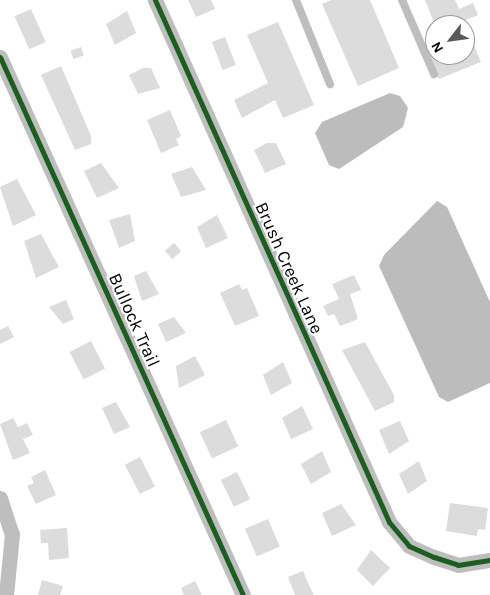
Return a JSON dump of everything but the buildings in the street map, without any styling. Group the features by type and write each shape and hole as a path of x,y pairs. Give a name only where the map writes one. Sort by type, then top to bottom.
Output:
{"street":[{"name":"Brush Creek Lane","path":"155,0 389,522 409,546 434,557 458,565 490,560"},
{"name":"Bullock Trail","path":"0,57 243,595"},
{"path":"0,498 12,534 5,552 6,595"}],"lane":[{"path":"296,0 330,84"},
{"path":"402,0 434,74"}],"shaded area":[{"path":"390,93 400,96 408,108 403,127 339,169 329,165 315,133 322,122"},
{"path":"437,201 447,207 490,302 490,383 448,402 439,397 379,266 384,255"}],"cycle path":[{"path":"155,0 389,522 409,546 434,557 458,565 490,560"},
{"path":"0,57 243,595"}]}
